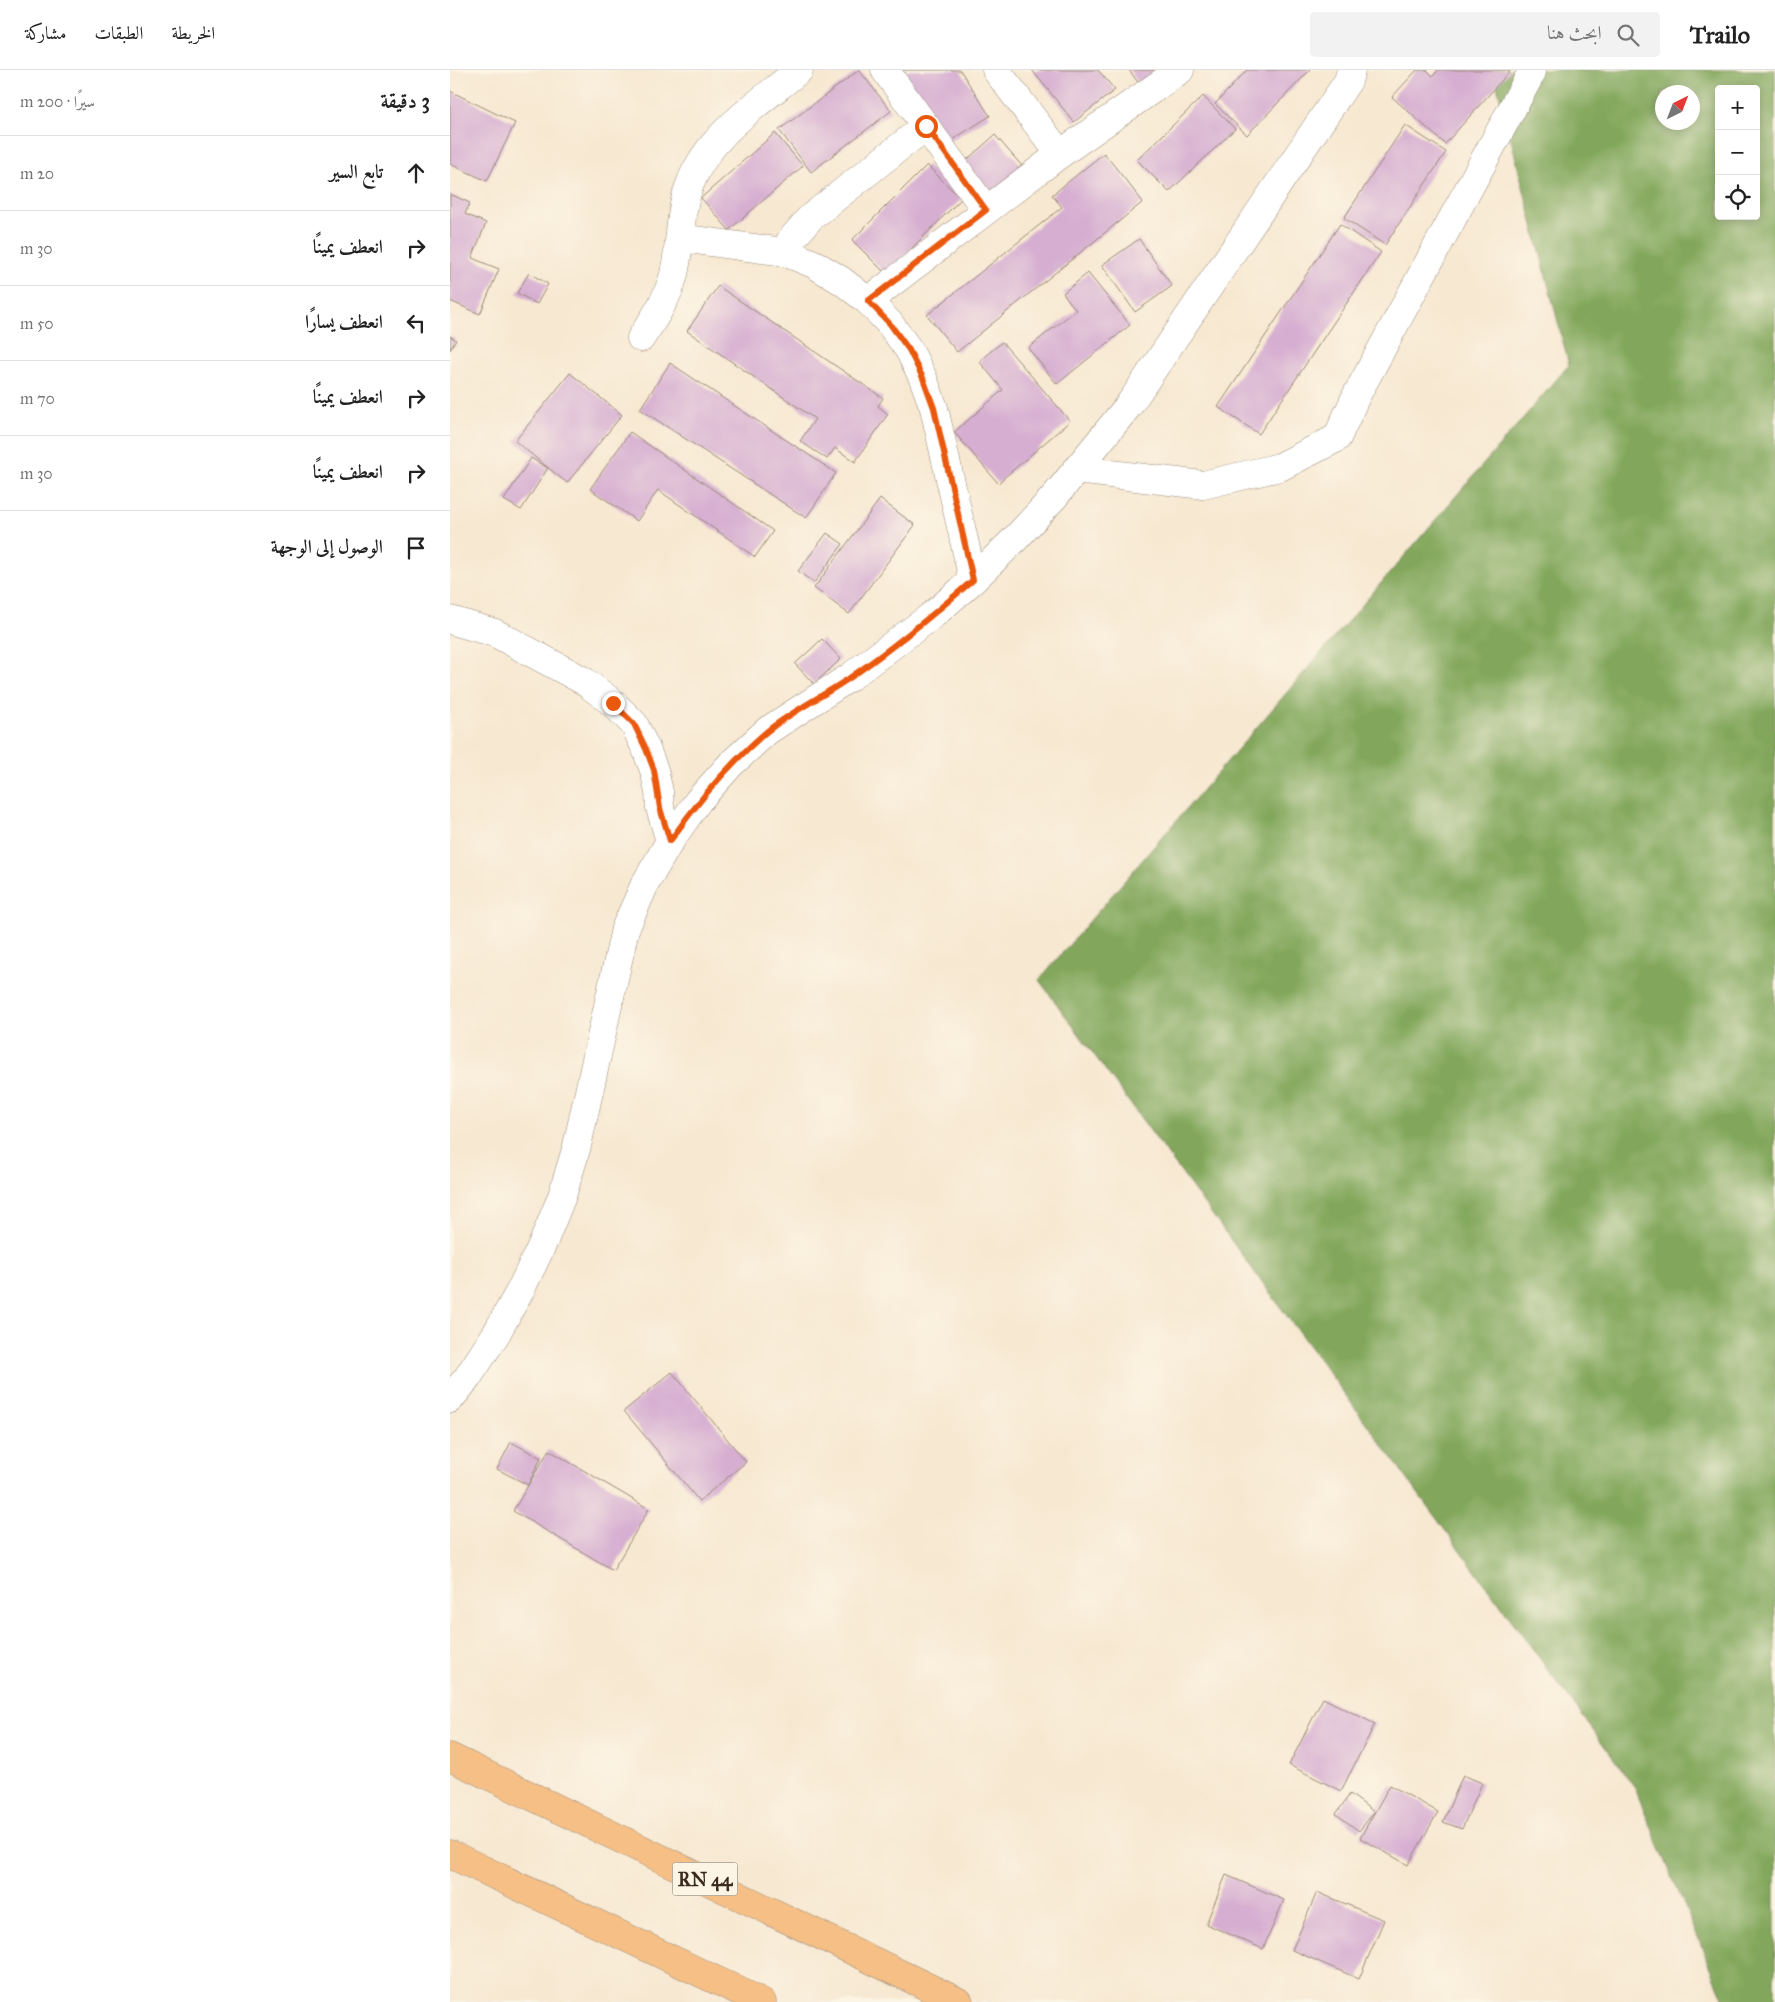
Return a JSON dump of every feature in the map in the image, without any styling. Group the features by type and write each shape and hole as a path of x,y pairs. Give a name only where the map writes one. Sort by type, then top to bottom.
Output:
{"highway":[{"name":"RN 44","path":"450,1756 960,2002"},
{"path":"450,1854 762,2002"}],"street":[{"path":"641,338 661,308 669,291 674,273 685,200 690,183 701,161 714,143 731,126 799,70"},
{"path":"885,70 986,210"},
{"path":"996,70 1060,154"},
{"path":"868,301 1060,154 1180,70"},
{"path":"450,1399 486,1349 513,1304 543,1243 559,1204 577,1146 625,929 645,884 670,841 698,801 731,764 767,731 893,647 973,580 1016,539 1077,470 1129,405 1348,81 1351,70"},
{"path":"1077,470 1203,485 1280,467 1337,438 1356,396 1532,72"},
{"path":"784,252 795,234 810,218 926,126"},
{"path":"680,238 784,252 814,264 842,281 868,301 890,324 909,350 923,378 934,408 973,580"},
{"path":"450,620 495,633 584,681 613,703 634,724 654,770 660,808 670,841"}],"green space":[{"path":"1493,70 1775,70 1775,2002 1725,2002 1634,1786 1039,980 1569,365"}],"building":[{"path":"859,70 891,111 811,172 779,130"},
{"path":"900,70 960,70 990,116 947,143"},
{"path":"1032,70 1098,70 1115,90 1074,122"},
{"path":"1129,70 1167,70 1143,89"},
{"path":"1247,70 1310,70 1247,135 1215,104"},
{"path":"1417,70 1427,70 1433,76 1438,70 1511,70 1445,144 1392,97"},
{"path":"450,91 515,123 487,181 450,164"},
{"path":"1203,96 1235,129 1169,192 1137,160"},
{"path":"1405,125 1446,152 1385,245 1344,218"},
{"path":"775,133 803,166 729,230 701,198"},
{"path":"995,135 1028,173 994,201 962,164"},
{"path":"1104,153 1143,202 957,352 927,315 1062,207 1052,195"},
{"path":"927,165 961,199 886,274 852,240"},
{"path":"450,194 470,203 465,214 486,223 472,258 499,269 480,314 450,301"},
{"path":"1340,224 1381,252 1259,434 1218,407"},
{"path":"1139,239 1172,286 1135,312 1102,265"},
{"path":"529,273 548,284 537,304 517,293"},
{"path":"1088,273 1130,325 1057,384 1028,348 1076,310 1063,293"},
{"path":"718,286 883,398 878,406 888,414 855,462 835,448 827,459 800,441 815,419 687,331"},
{"path":"450,336 456,340 450,350"},
{"path":"1002,342 1070,421 998,483 954,432 1003,390 979,361"},
{"path":"670,363 836,473 806,518 640,409"},
{"path":"570,373 622,415 567,483 515,441"},
{"path":"630,432 773,531 755,557 658,490 637,521 590,489"},
{"path":"531,458 548,468 521,510 504,500"},
{"path":"880,499 915,525 849,614 814,588"},
{"path":"827,533 843,544 814,583 798,571"},
{"path":"822,639 841,659 814,684 795,664"},
{"path":"672,1372 746,1462 699,1501 624,1411"},
{"path":"511,1442 541,1458 528,1485 497,1469"},
{"path":"549,1450 649,1509 613,1570 513,1511"},
{"path":"1323,1698 1375,1724 1341,1791 1289,1765"},
{"path":"1463,1775 1482,1783 1462,1829 1443,1822"},
{"path":"1390,1785 1438,1812 1408,1865 1360,1838"},
{"path":"1350,1794 1374,1812 1359,1831 1336,1814"},
{"path":"1226,1875 1284,1900 1263,1949 1206,1924"},
{"path":"1317,1892 1384,1920 1359,1979 1292,1950"}],"route":[{"path":"613,703 634,724 646,749 654,770 659,792 660,808 670,841 698,801 731,764 767,731 893,647 973,580 934,408 923,378 909,350 890,324 868,301 986,210 926,126"}]}
